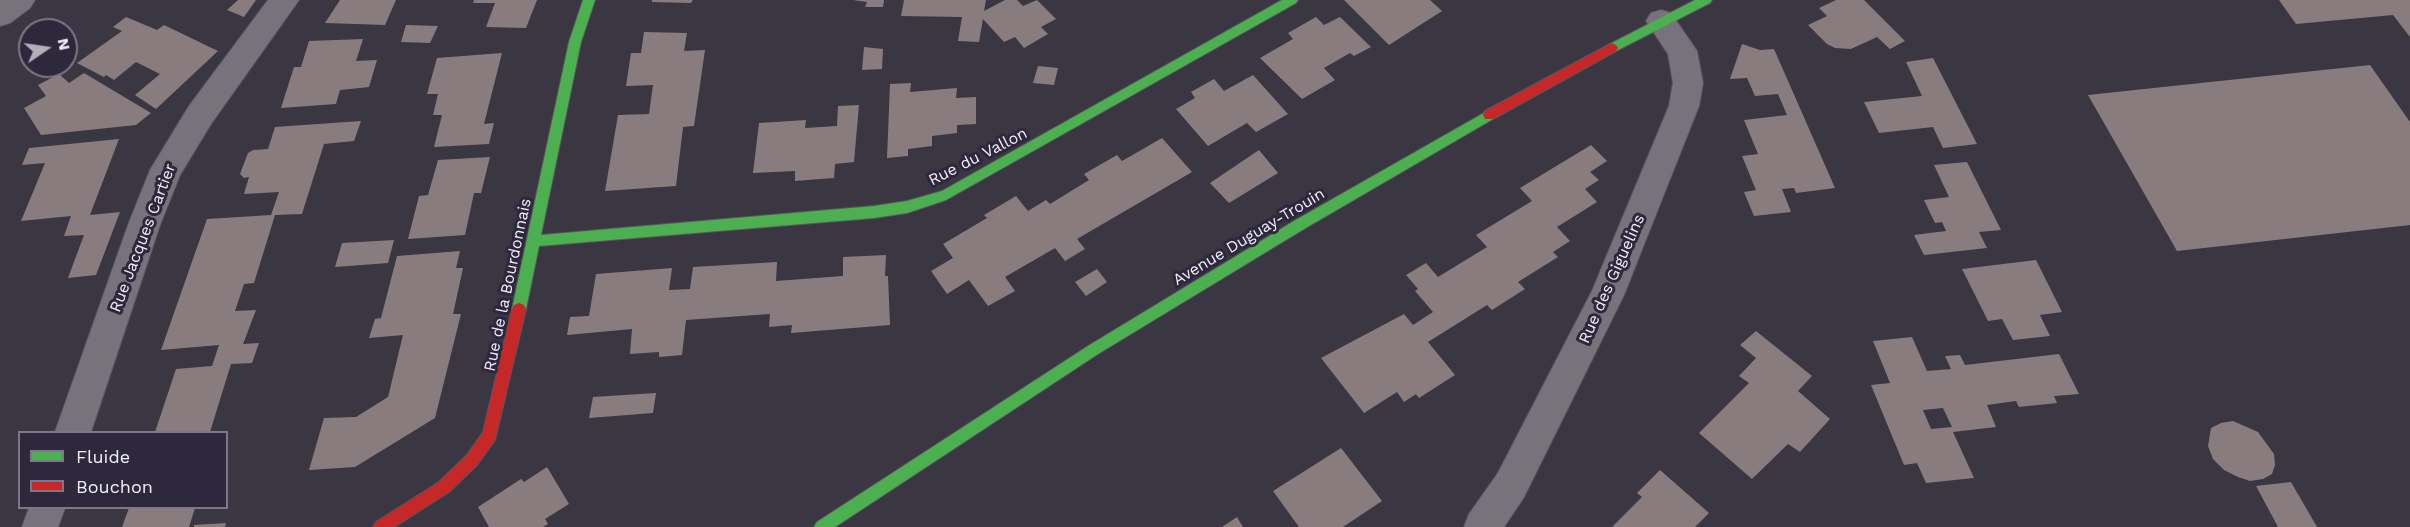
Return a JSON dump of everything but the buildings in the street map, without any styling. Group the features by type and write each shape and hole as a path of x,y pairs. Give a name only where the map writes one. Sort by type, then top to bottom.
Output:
{"street":[{"path":"0,15 20,0"},
{"name":"Rue Jacques Cartier","path":"73,431 144,225 166,170 200,115 284,0"},
{"name":"Rue de la Bourdonnais","path":"381,527 444,487 472,460 489,435 500,401 575,42 589,0"},
{"name":"Rue du Vallon","path":"535,241 874,212 907,207 946,195 1292,0"},
{"name":"Avenue Duguay-Trouin","path":"822,527 1093,350 1299,225 1551,79 1706,0"},
{"name":"Rue des Giguelins","path":"1482,527 1511,485 1607,294 1684,106 1688,83 1682,51 1661,21"},
{"path":"40,527 46,509"}],"traffic: fast":[{"path":"519,309 575,42 589,0"},
{"path":"535,241 874,212 907,207 946,195 1292,0"},
{"path":"1612,48 1706,0"},
{"path":"822,527 1093,350 1299,225 1489,115"}],"traffic: jam":[{"path":"1489,115 1612,48"},
{"path":"381,527 444,487 472,460 490,435 519,309"}]}
